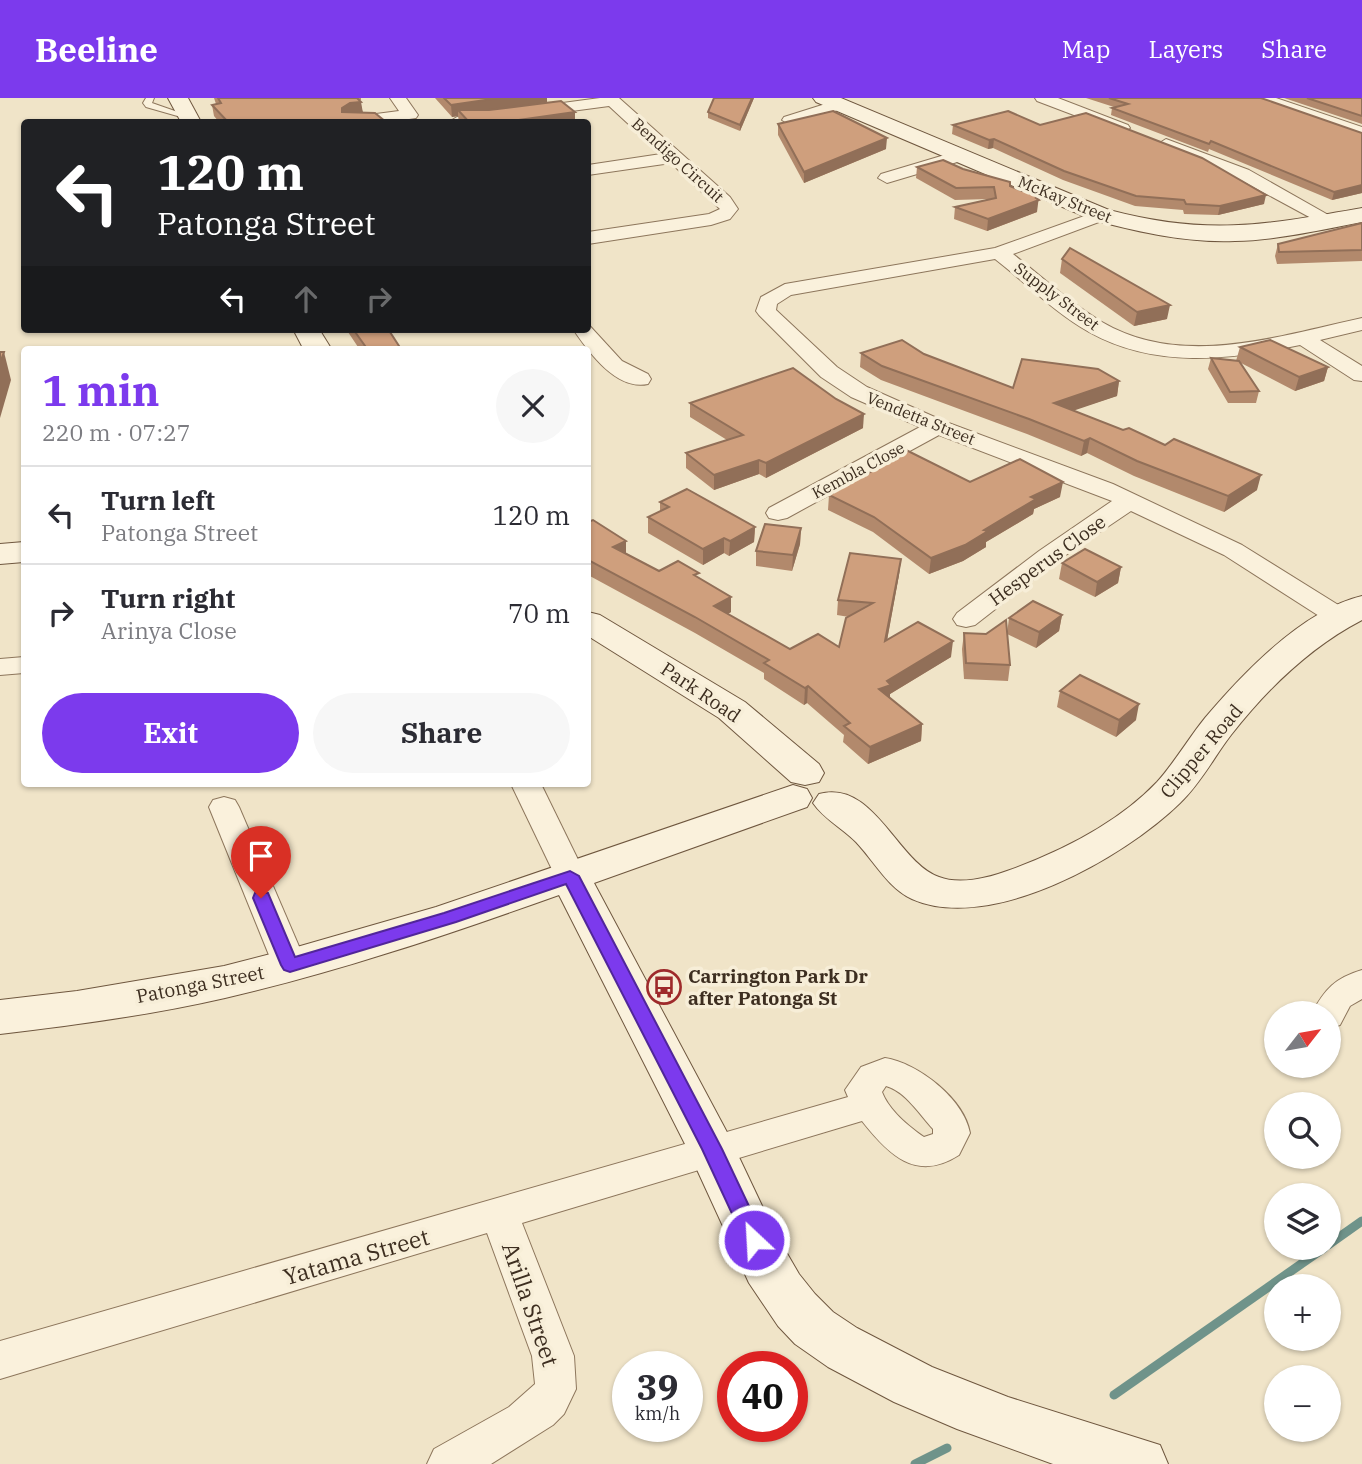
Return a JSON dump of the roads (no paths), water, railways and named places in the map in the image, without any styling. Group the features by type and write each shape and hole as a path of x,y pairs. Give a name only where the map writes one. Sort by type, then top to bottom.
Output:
{"street":[{"path":"178,98 188,119"},
{"path":"398,98 413,119"},
{"path":"1044,98 1243,174 1330,221"},
{"path":"1261,98 1361,131"},
{"path":"478,119 611,100"},
{"name":"Bendigo Circuit","path":"591,238 711,219 727,212 728,206 611,100"},
{"path":"790,120 830,101"},
{"name":"McKay Street","path":"830,101 1101,215 1149,227 1231,234 1266,232 1362,215"},
{"path":"887,178 958,156"},
{"path":"591,170 675,157"},
{"name":"Vendetta Street","path":"1101,215 999,253 785,290 768,301 766,311 829,372 859,392 938,427 1092,484 1233,550 1350,612"},
{"name":"Supply Street","path":"999,253 1096,327 1153,349 1193,354 1225,354 1362,324"},
{"path":"586,333 614,366 639,379"},
{"path":"1302,337 1362,374"},
{"name":"Kembla Close","path":"778,513 938,427"},
{"name":"Hesperus Close","path":"966,619 1048,556 1129,501"},
{"path":"0,554 21,552"},
{"name":"Clipper Road","path":"799,786 812,807 833,803 868,831 913,880 927,889 946,895 965,895 1039,874 1133,824 1170,792 1217,729 1271,667 1320,628 1350,612"},
{"name":"Park Road","path":"591,624 673,671 732,710 799,786"},
{"path":"0,667 21,665"},
{"name":"Patonga Street","path":"0,1017 77,1008 211,984 290,965 450,918 570,876 799,786"},
{"path":"527,787 570,876 712,1149 765,1262 787,1299 814,1328 846,1350 962,1406 1024,1430 1140,1464"},
{"path":"223,807 290,965"},
{"path":"1336,1001 1362,982"},
{"name":"Yatama Street","path":"0,1360 869,1105"},
{"name":"Arilla Street","path":"449,1464 532,1415 546,1403 555,1389 557,1375 553,1356 500,1214"}],"lane":[{"path":"150,98 146,103 149,105 186,119"}],"waterway":[{"path":"1341,1236 1362,1221"},
{"path":"1114,1395 1307,1260"},
{"path":"915,1464 947,1448"}],"place":[{"name":"Carrington Park Dr after Patonga St","path":"664,987"}]}
